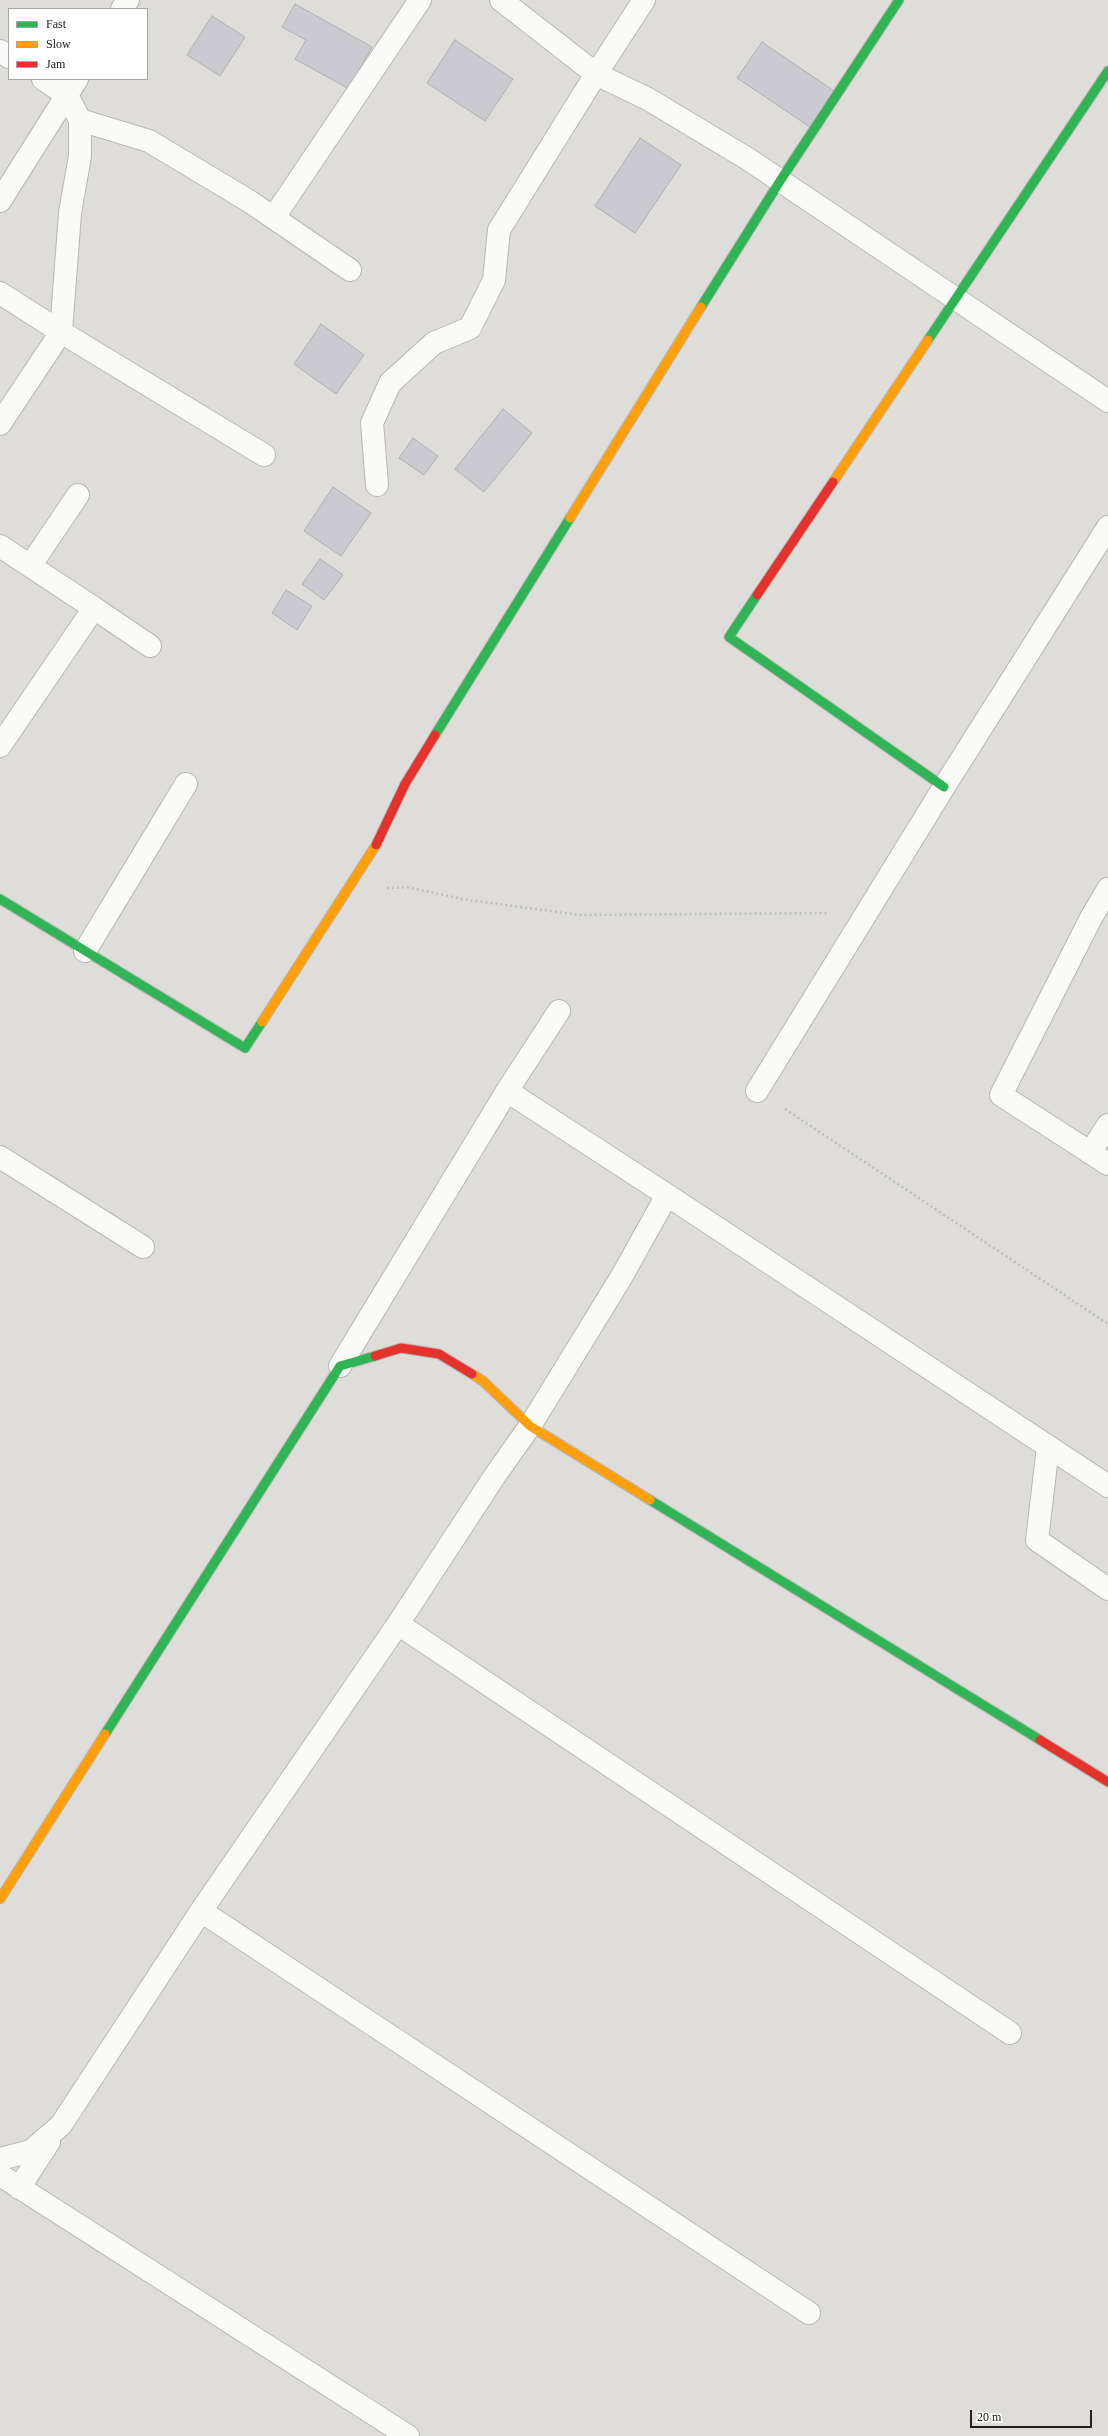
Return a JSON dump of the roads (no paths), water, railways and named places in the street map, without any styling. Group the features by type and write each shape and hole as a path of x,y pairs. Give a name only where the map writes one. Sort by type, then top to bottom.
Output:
{"street":[{"path":"274,217 420,0"},
{"path":"501,0 596,74 648,99 780,181 1108,401"},
{"path":"377,485 372,423 390,383 434,343 470,328 494,280 499,230 644,0"},
{"path":"2,904 85,951 245,1048 379,841 405,784 454,703 780,181 899,0"},
{"path":"944,787 729,637 957,300 1108,71"},
{"path":"47,80 72,87"},
{"path":"0,424 61,332 70,214 80,156 80,120 72,87"},
{"path":"0,201 72,87"},
{"path":"80,120 149,140 274,217 350,270"},
{"path":"0,293 61,332 264,455"},
{"path":"30,566 78,495"},
{"path":"758,1091 944,787 1108,527"},
{"path":"0,546 150,646"},
{"path":"0,746 94,608"},
{"path":"85,951 186,784"},
{"path":"1108,890 1092,916 1001,1095 1099,1158 1108,1125"},
{"path":"0,1899 340,1366 507,1091 559,1011"},
{"path":"507,1091 1108,1486"},
{"path":"0,1158 143,1248"},
{"path":"19,2188 201,1911 398,1624 494,1477 530,1426 622,1276 666,1195"},
{"path":"340,1366 402,1348 439,1354 483,1381 530,1426 1108,1782"},
{"path":"1048,1447 1037,1540 1108,1589"},
{"path":"398,1624 1010,2033"},
{"path":"201,1911 809,2312"},
{"path":"0,2159 31,2151 61,2125"},
{"path":"0,2175 408,2436"}]}
